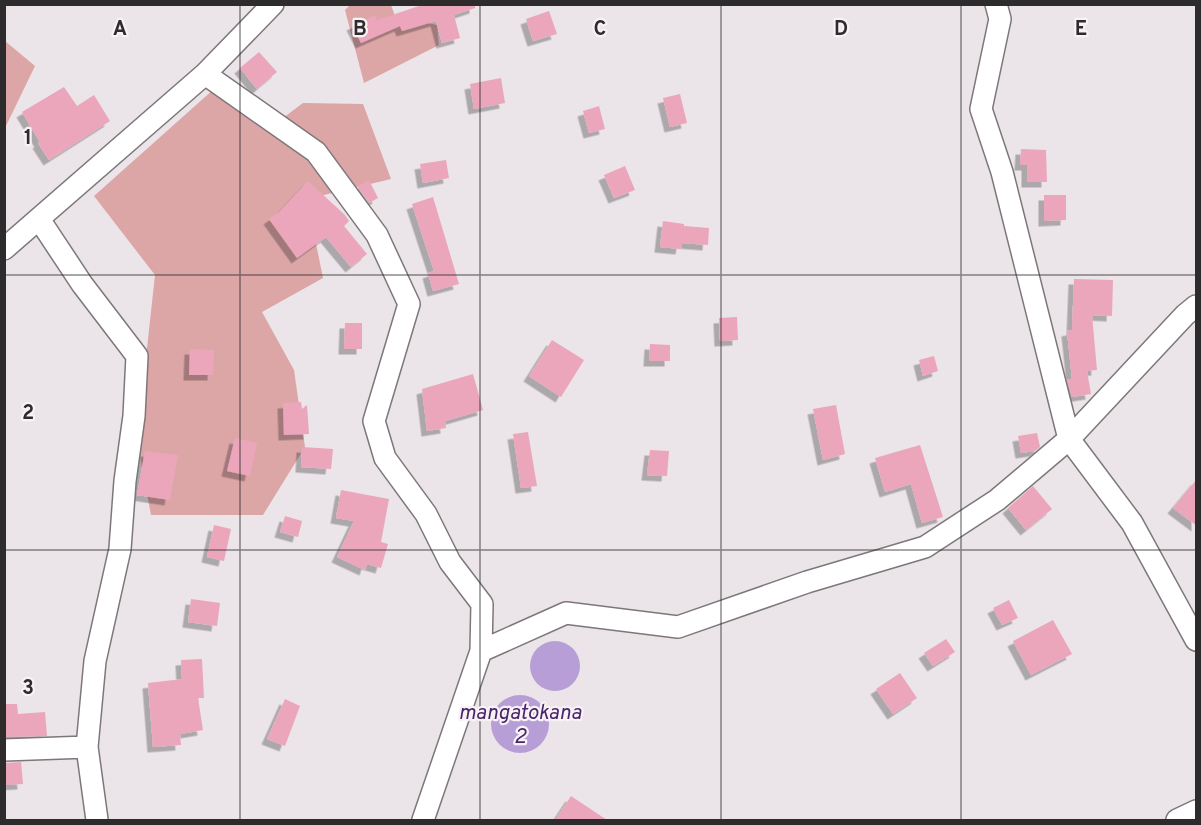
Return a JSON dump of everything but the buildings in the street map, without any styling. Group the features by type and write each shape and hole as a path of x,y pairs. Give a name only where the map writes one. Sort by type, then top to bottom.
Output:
{"street":[{"path":"4,249 204,74 273,4"},
{"path":"996,4 1000,19 981,109 1002,172 1069,439 1132,523 1197,640"},
{"path":"204,74 316,152 377,235 409,304 374,421 385,458 426,514 450,562 482,604 481,651 423,820"},
{"path":"39,219 82,284 137,356 135,416 125,481 120,549 95,661 87,747 97,820"},
{"path":"481,651 566,613 678,627 807,582 926,547 997,500 1069,439 1185,315 1197,306"},
{"path":"4,750 87,747"},
{"path":"1177,820 1197,811"}],"shaded area":[{"path":"350,5 391,5 395,16 437,25 439,45 364,83 345,10"},
{"path":"5,41 35,66 5,128"},
{"path":"223,81 283,118 303,103 363,104 391,179 307,199 323,278 262,312 294,370 305,447 263,515 151,515 137,440 155,275 94,196"}],"water":[{"path":"555,641 564,643 575,652 580,666 578,675 569,686 555,691 546,689 535,680 530,666 532,657 541,646"},
{"name":"mangatokana 2","path":"514,695 526,695 541,703 549,718 549,730 541,745 526,753 514,753 499,745 491,730 491,718 499,703"}]}
